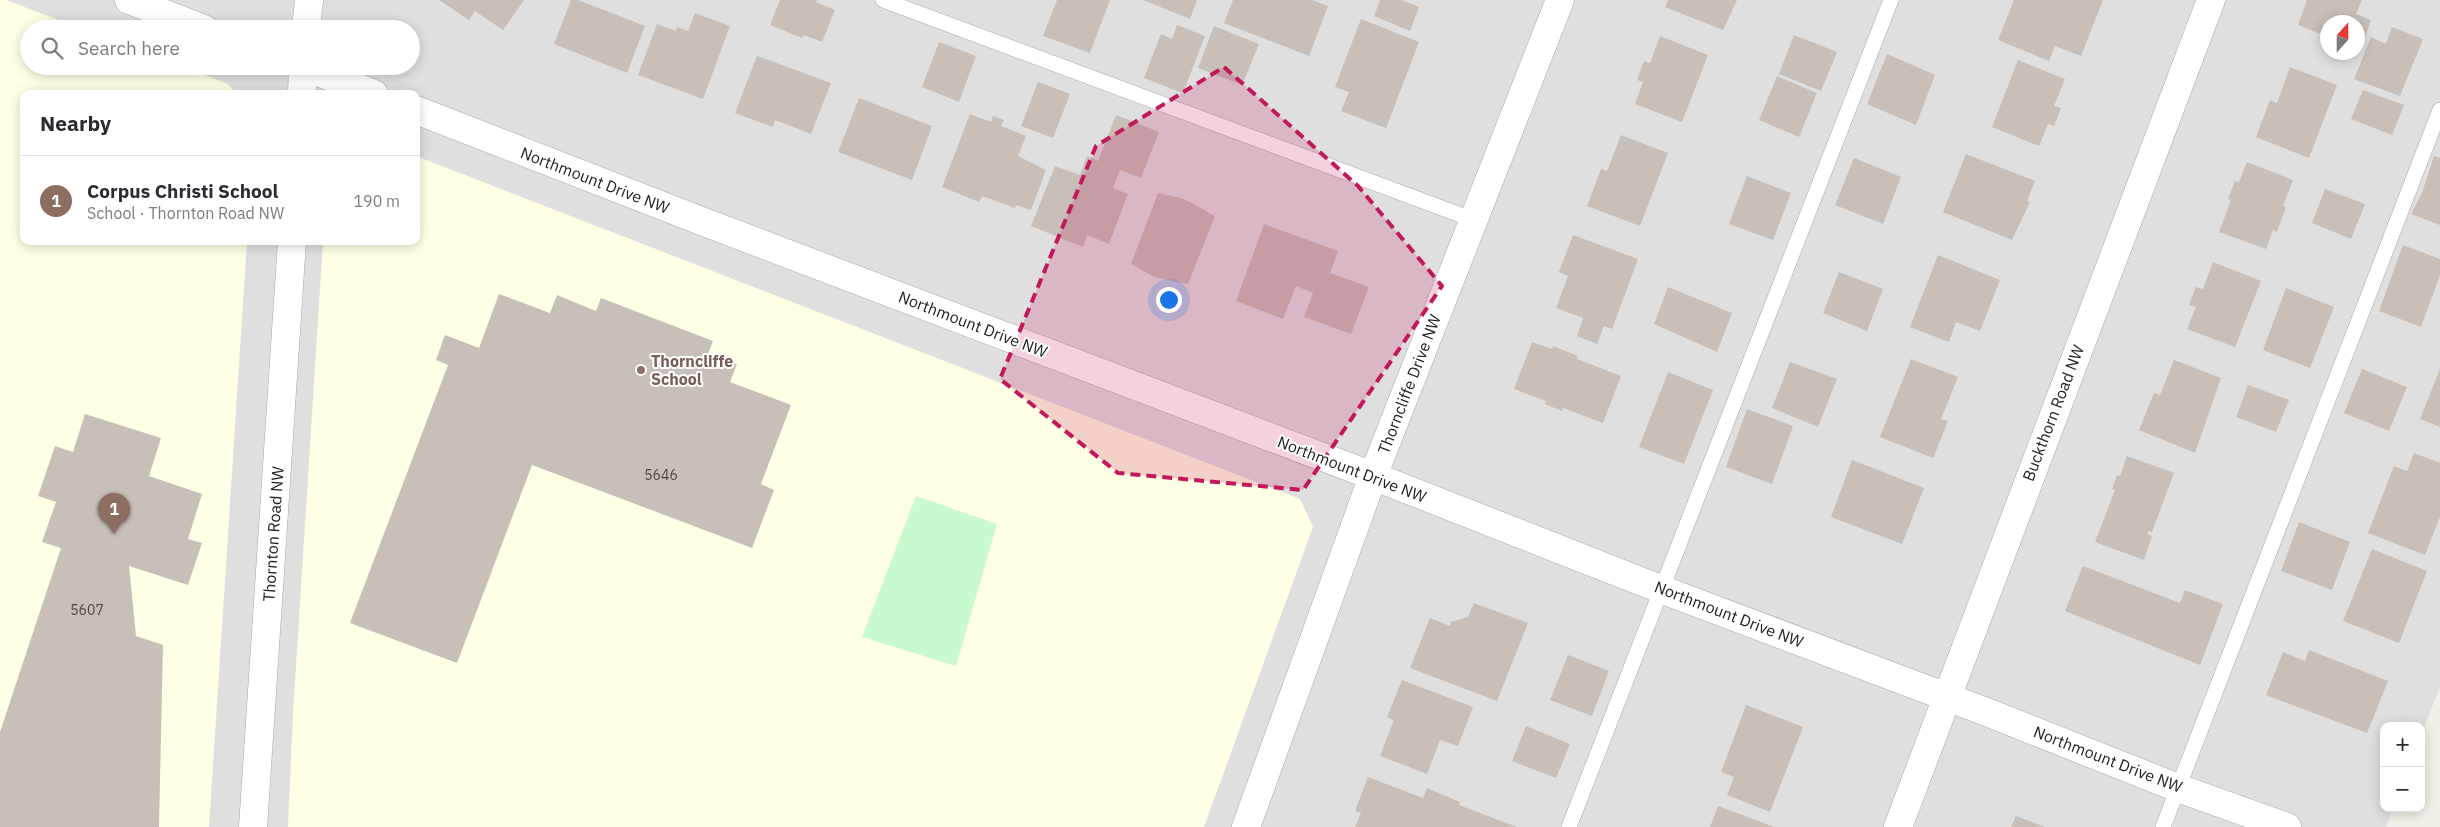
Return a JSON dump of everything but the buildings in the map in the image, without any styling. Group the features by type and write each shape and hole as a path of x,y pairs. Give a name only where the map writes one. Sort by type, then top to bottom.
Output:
{"street":[{"path":"129,0 181,20"},
{"path":"307,20 309,0"},
{"name":"Thorncliffe Drive NW","path":"1246,827 1373,476 1560,0"},
{"name":"Buckthorn Road NW","path":"1898,827 2211,0"},
{"path":"302,90 303,75"},
{"path":"326,75 364,90"},
{"name":"Northmount Drive NW","path":"420,112 704,222 1373,476 1663,590 1946,696 2178,788 2287,827"},
{"name":"Thornton Road NW","path":"253,827 292,245"}],"lane":[{"path":"884,0 1474,220"},
{"path":"1569,827 1663,590 1891,0"},
{"path":"2163,827 2440,110"}],"highlighted area":[{"path":"1224,67 1358,186 1442,286 1303,490 1118,473 1000,379 1096,146"}],"shaded area":[{"path":"0,0 2440,0 2440,687 2425,725 2425,722 2380,722 2380,812 2392,812 2386,827 0,827"},
{"path":"0,0 6,0 58,20 20,20 20,75 204,75 228,84 233,90 20,90 20,245 247,245 209,827 0,827"},
{"name":"Thorncliffe School","path":"420,158 1300,499 1313,527 1204,827 288,827 293,714 323,245 420,245"}],"green space":[{"path":"916,496 997,524 956,666 862,637"}],"place":[{"name":"Thorncliffe School","path":"641,370"},
{"name":"Corpus Christi School","path":"114,534"}]}
